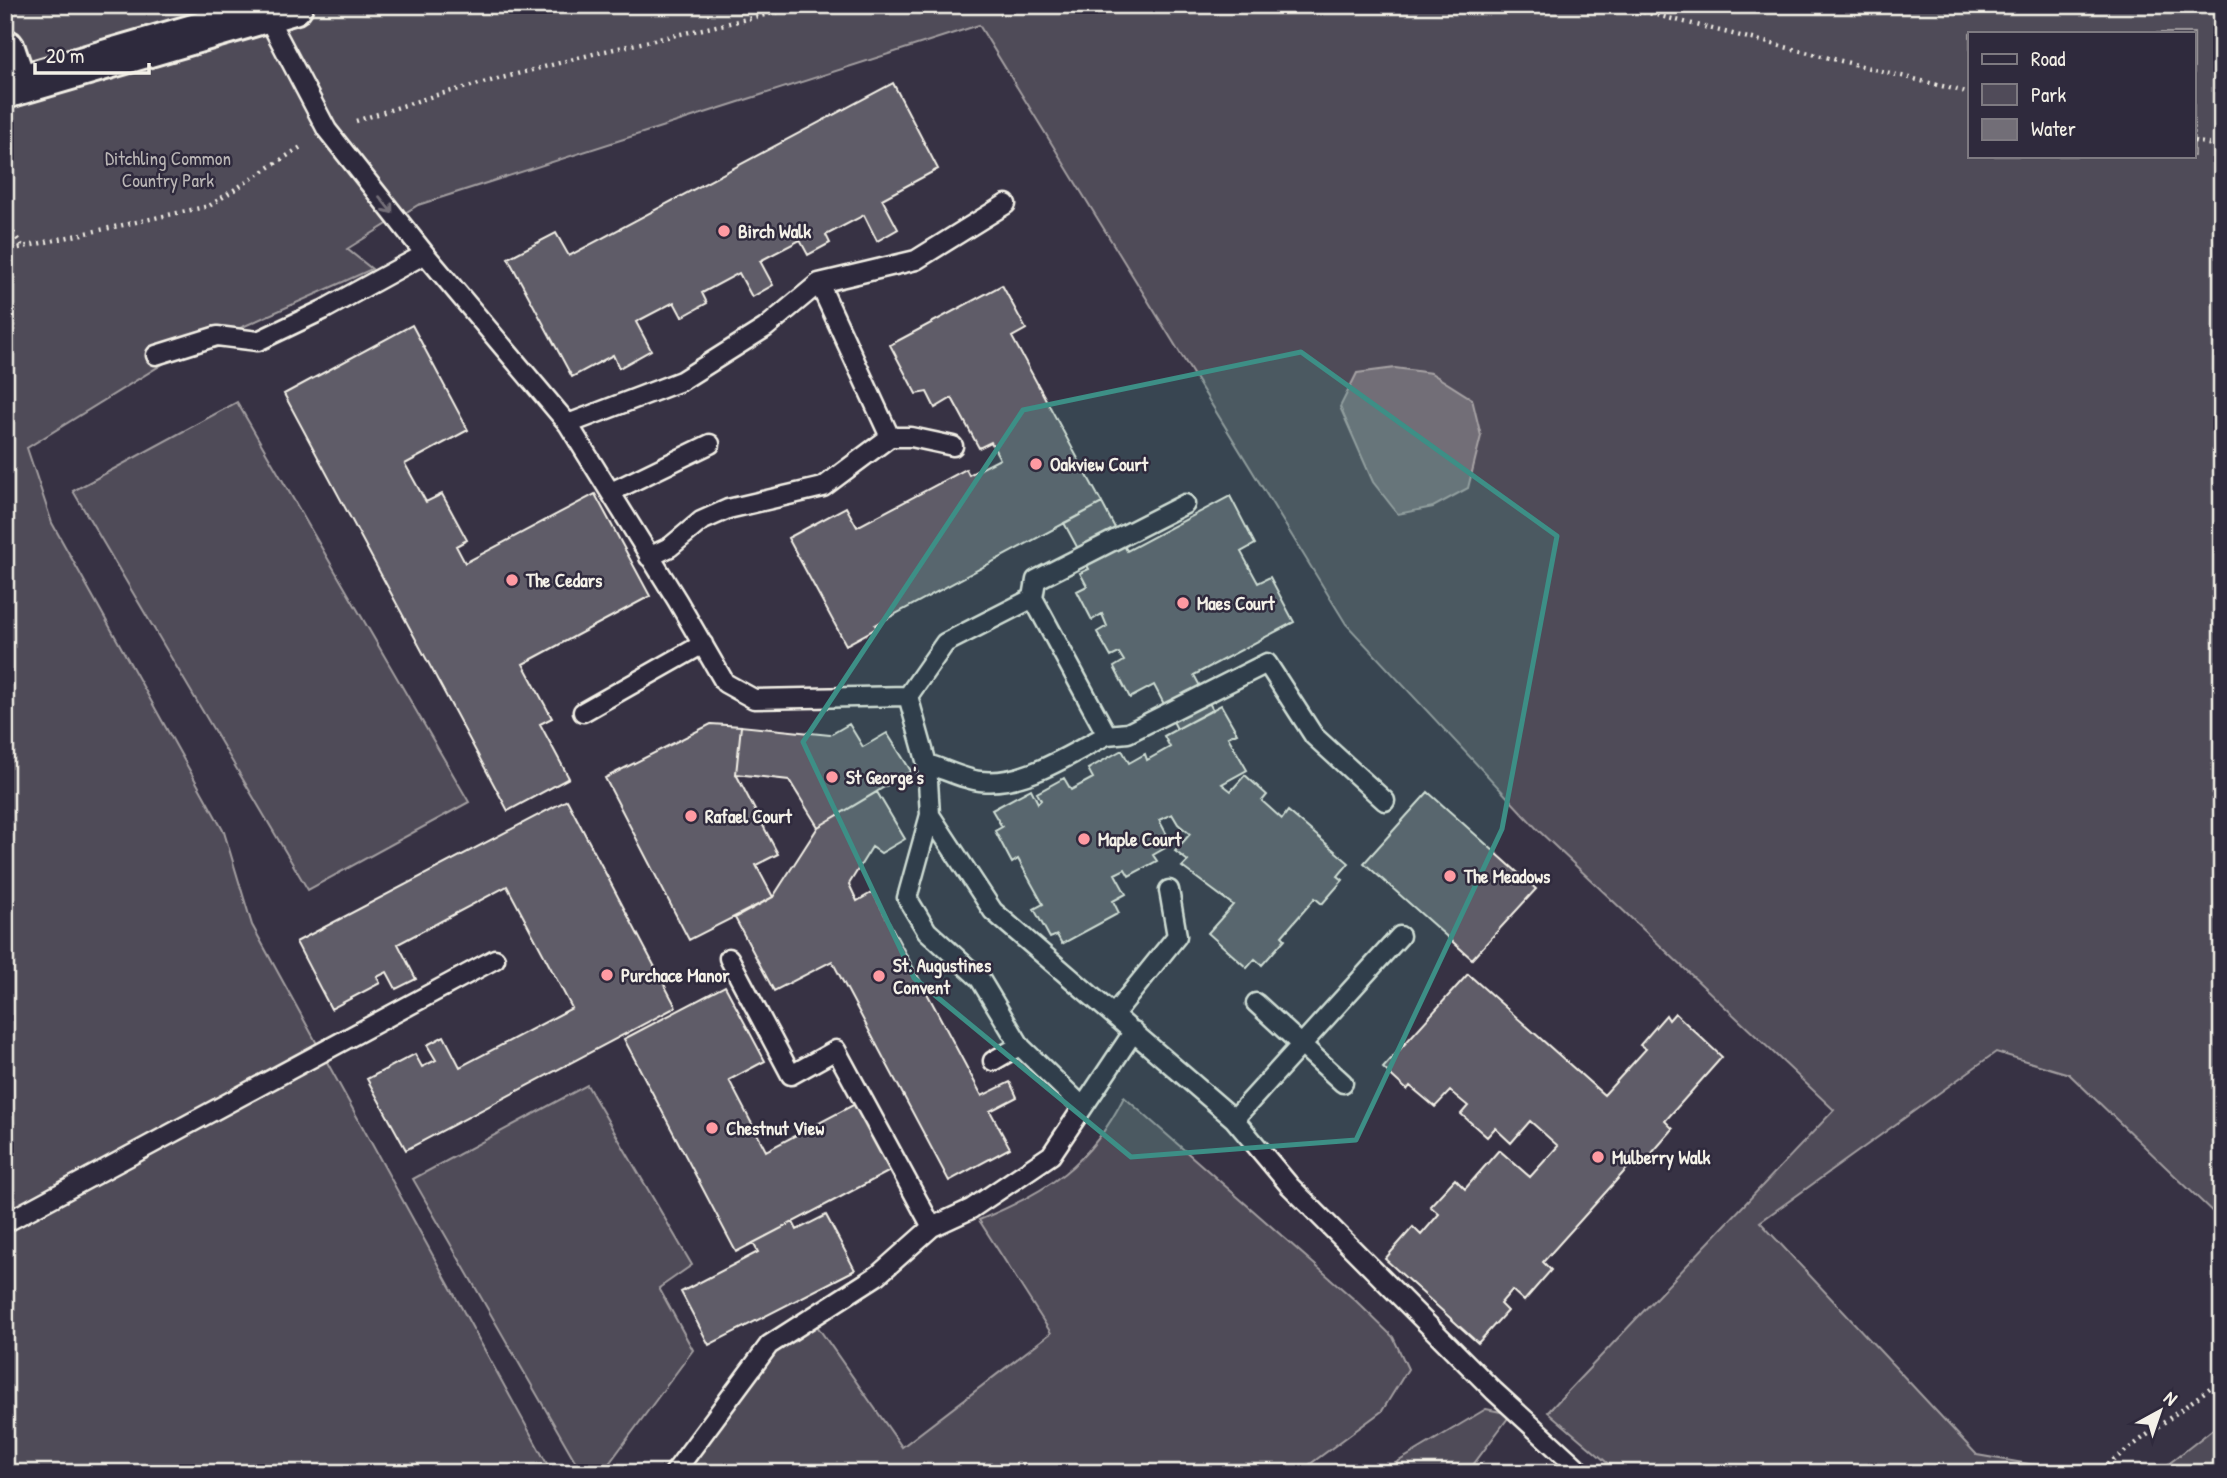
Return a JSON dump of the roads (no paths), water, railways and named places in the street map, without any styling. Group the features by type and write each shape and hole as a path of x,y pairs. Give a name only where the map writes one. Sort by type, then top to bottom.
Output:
{"main road":[{"path":"9,74 279,9"}],"lane":[{"path":"279,9 327,130 410,236 568,424 725,684 754,699 908,696"},
{"path":"568,424 681,381 765,328 819,283 916,260 1006,204"},
{"path":"156,355 217,336 258,341 323,310 425,254"},
{"path":"819,283 890,437"},
{"path":"649,557 670,547 701,521 728,509 823,486 890,437 911,437 953,446"},
{"path":"611,492 710,444"},
{"path":"1107,735 1033,598 1036,580 1185,504"},
{"path":"908,696 945,643 1033,598"},
{"path":"583,712 703,644"},
{"path":"928,764 977,781 1007,782 1107,735 1128,733 1268,663 1314,736 1385,801"},
{"path":"908,696 928,764 930,815 907,898 927,931 980,979 1019,1045 1082,1106"},
{"path":"930,815 993,911 1234,1119 1290,1186 1494,1391 1583,1473"},
{"path":"1114,1014 1177,936 1169,890"},
{"path":"1234,1119 1400,936"},
{"path":"729,958 791,1074 836,1050 932,1227"},
{"path":"5,1223 495,960"},
{"path":"1256,1003 1343,1083"},
{"path":"674,1473 769,1345 878,1275 932,1227 971,1209 1051,1155 1133,1031"},
{"path":"993,1061 1019,1045"}],"water":[{"path":"1395,368 1431,373 1472,399 1481,436 1468,488 1433,507 1398,514 1373,482 1340,407 1357,373"}],"place":[{"name":"Birch Walk","path":"724,231"},
{"name":"Oakview Court","path":"1036,464"},
{"name":"The Cedars","path":"512,580"},
{"name":"Maes Court","path":"1183,603"},
{"name":"St George's","path":"832,777"},
{"name":"Rafael Court","path":"691,816"},
{"name":"Maple Court","path":"1084,839"},
{"name":"The Meadows","path":"1450,876"},
{"name":"Purchace Manor","path":"607,975"},
{"name":"St. Augustines Convent","path":"879,976"},
{"name":"Chestnut View","path":"712,1128"},
{"name":"Mulberry Walk","path":"1598,1157"}],"park label":[{"name":"Ditchling Common Country Park","path":"168,169"}]}
